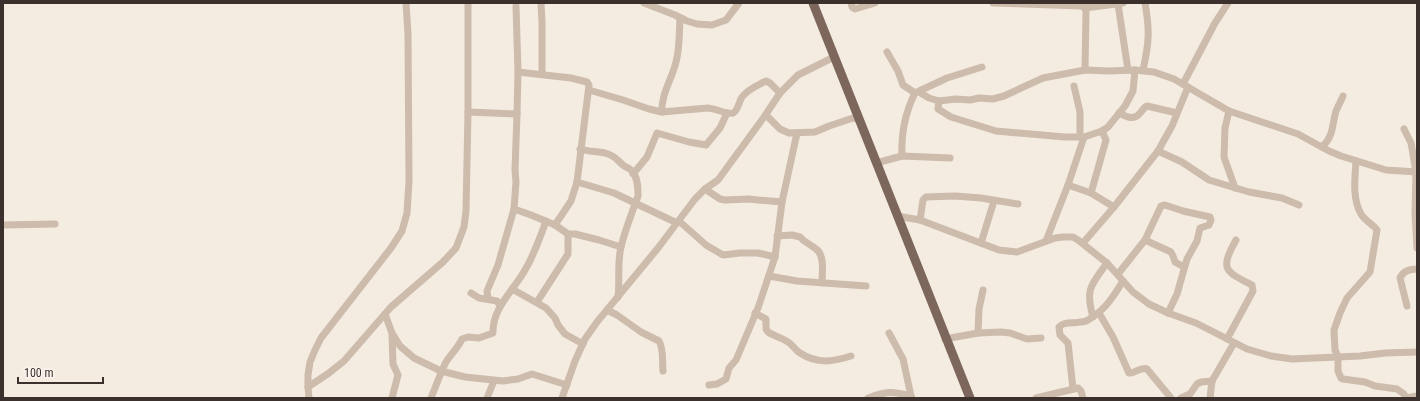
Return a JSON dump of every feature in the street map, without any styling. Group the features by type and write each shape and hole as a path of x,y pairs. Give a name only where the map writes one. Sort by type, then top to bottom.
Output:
{"main road":[{"path":"813,3 970,398"}],"street":[{"path":"309,398 308,387 310,362 321,338 391,248 405,223 409,198 408,34 406,3"},
{"path":"308,387 344,361 386,314 420,281 443,262 456,248 464,227 466,211 468,3"},
{"path":"541,3 542,74"},
{"path":"644,3 675,15 680,19 697,24 712,25 726,20 739,3"},
{"path":"851,3 852,7 855,9 875,3"},
{"path":"993,3 1081,5 1121,3 1136,70"},
{"path":"939,101 938,109 940,112 990,130 1082,137 1102,131 1108,127 1130,97 1136,70 1147,49 1149,32 1145,3"},
{"path":"1083,242 1114,207 1158,151 1168,135 1177,113 1185,86 1215,23 1228,3"},
{"path":"1081,5 1086,14 1085,70"},
{"path":"488,299 486,291 498,265 514,209 516,182 515,170 518,72 516,6"},
{"path":"662,112 664,95 674,69 679,48 680,19"},
{"path":"887,52 898,71 903,84 929,98 939,101 999,98 1043,78 1085,70 1108,72 1136,70 1164,74 1229,111 1298,134 1334,153 1386,170 1417,172"},
{"path":"562,398 575,361 583,344 597,322 705,189 718,180 766,115 780,92 798,75 834,57"},
{"path":"902,156 903,130 908,108 917,92 947,78 982,67"},
{"path":"518,72 571,78 588,82 589,85 577,182 571,201 555,225"},
{"path":"589,90 662,112 714,108 727,113 733,113 736,111 742,98 752,87 766,82 770,83 780,92"},
{"path":"1046,241 1068,186 1082,137 1080,112 1074,86"},
{"path":"1322,147 1326,143 1334,127 1336,111 1343,96"},
{"path":"1119,113 1127,117 1134,118 1147,106 1177,113"},
{"path":"1229,111 1225,128 1224,157 1235,188"},
{"path":"468,112 517,114"},
{"path":"633,174 647,157 657,133 706,145 720,128 727,113"},
{"path":"766,115 780,129 789,133 815,132 853,118 859,120"},
{"path":"1404,129 1411,143 1417,172 1415,214 1417,248"},
{"path":"1091,193 1106,140 1102,131"},
{"path":"709,385 717,384 726,379 730,368 736,360 770,276 775,257 782,202 797,133"},
{"path":"580,150 598,152 616,157 623,166 631,170 636,178 638,196 621,248 618,270 620,280 618,297"},
{"path":"1158,151 1182,162 1209,180 1235,188 1273,195 1299,205"},
{"path":"876,163 902,156 950,158"},
{"path":"1356,161 1355,191 1360,213 1376,228 1376,234 1370,272 1347,298 1334,330 1335,350 1338,357 1338,371 1341,378 1365,382 1375,386 1397,389 1406,398 1417,396"},
{"path":"577,182 614,193 678,222 706,245 723,255 758,253 775,257"},
{"path":"1068,186 1091,193 1114,207"},
{"path":"705,189 725,200 748,199 782,202"},
{"path":"920,220 923,200 926,197 955,196 1018,204"},
{"path":"981,243 994,200"},
{"path":"1118,274 1145,240 1159,208 1163,204 1210,217 1212,220 1209,225 1200,228 1197,242 1187,259 1177,294 1168,313"},
{"path":"514,209 555,225 568,234 575,234 599,240 621,248"},
{"path":"897,216 920,220 999,250 1017,252 1055,238 1073,237 1083,242 1107,263 1140,298 1168,313 1196,323 1230,341 1254,351 1281,358 1292,359 1417,352"},
{"path":"431,398 450,356 459,347 464,337 479,338 493,333 496,316 500,306 525,270 546,222"},
{"path":"3,225 55,224"},
{"path":"537,302 568,254 568,234"},
{"path":"777,236 792,235 800,237 804,243 818,250 821,257 822,283"},
{"path":"1145,240 1171,252 1175,262 1184,267"},
{"path":"1210,398 1212,382 1253,291 1252,285 1229,272 1227,267 1228,255 1236,240"},
{"path":"1107,263 1090,289 1088,302 1113,337 1129,373 1142,368 1147,369 1171,398"},
{"path":"1407,306 1400,278 1402,273 1417,268"},
{"path":"770,276 788,280 866,286"},
{"path":"1073,389 1068,343 1060,335 1060,327 1061,325 1065,324 1080,323 1096,315 1124,281"},
{"path":"512,289 546,308 555,318 565,334 583,344"},
{"path":"978,333 979,309 982,290"},
{"path":"471,293 479,298 497,301 500,306"},
{"path":"607,310 617,315 641,332 659,341 662,347 663,372"},
{"path":"755,313 766,319 766,329 768,332 790,343 795,349 810,359 816,361 837,360 851,356"},
{"path":"386,314 392,333 400,346 414,358 442,371 465,377 494,381 508,380 532,374 567,385"},
{"path":"945,338 978,333 1004,332 1027,339 1041,338"},
{"path":"392,333 393,364 398,376 392,398"},
{"path":"868,398 885,392 893,392 912,397 903,359 889,333"},
{"path":"488,398 494,381"},
{"path":"1181,398 1190,394 1197,384 1201,382 1212,382"},
{"path":"1036,398 1073,389 1080,389 1083,398"}]}
